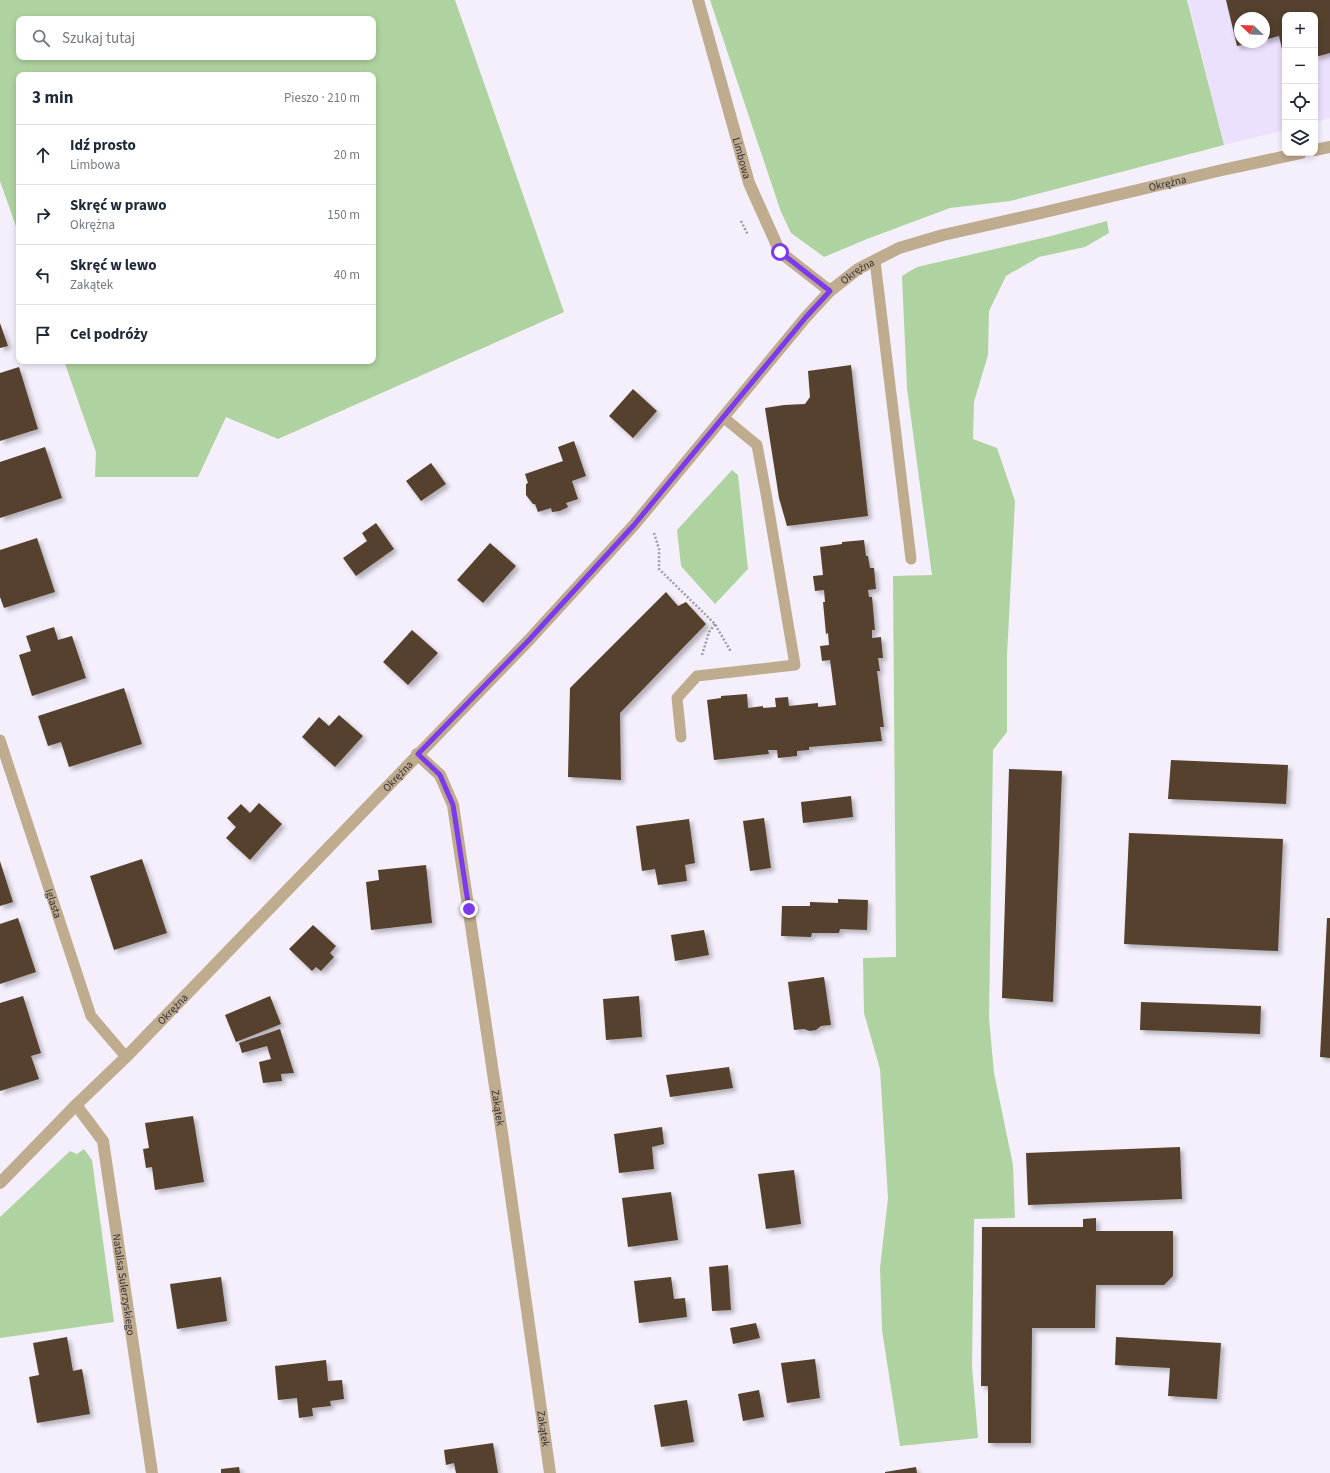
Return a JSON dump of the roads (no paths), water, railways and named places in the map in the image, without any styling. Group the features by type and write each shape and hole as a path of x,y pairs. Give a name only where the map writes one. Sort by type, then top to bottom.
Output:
{"street":[{"name":"Limbowa","path":"698,0 749,183 780,252 830,291"},
{"path":"1318,149 1330,147"},
{"name":"Okrężna","path":"0,1183 126,1056 529,640 634,525 806,317 830,291 858,269 899,248 944,235 1286,156"},
{"name":"Zakątek","path":"418,754 440,775 453,805 503,1140 550,1473"},
{"name":"Natalisa Sulerzyskiego","path":"76,1105 104,1141 152,1473"}],"lane":[{"path":"875,261 910,559"},
{"path":"681,737 677,698 697,676 795,665 757,445 723,417"},
{"name":"Iglasta","path":"0,740 91,1016 126,1056"}]}
